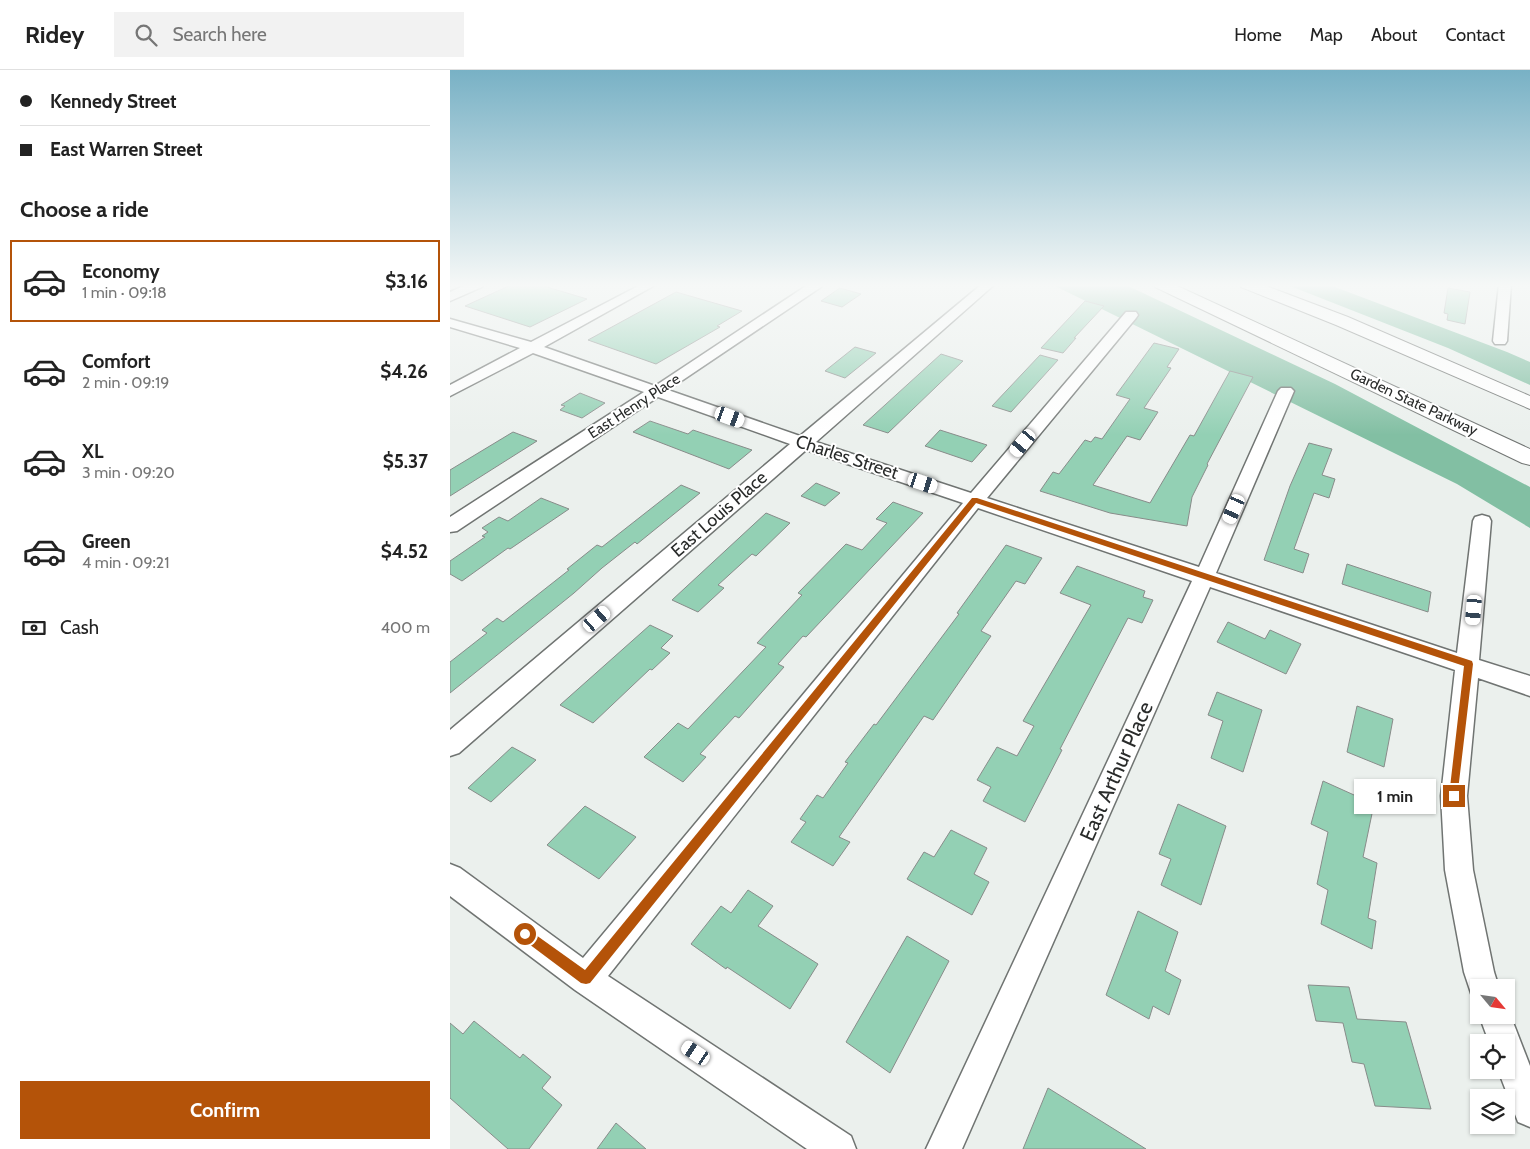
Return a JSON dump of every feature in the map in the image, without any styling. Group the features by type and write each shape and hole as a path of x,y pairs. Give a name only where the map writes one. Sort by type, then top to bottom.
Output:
{"highway":[{"name":"Garden State Parkway","path":"1268,334 1530,458"},
{"path":"1372,334 1530,404"}],"street":[{"name":"Charles Street","path":"489,334 532,347 803,443 1469,664 1530,686"},
{"path":"450,391 556,334"},
{"name":"East Henry Place","path":"450,526 742,334"},
{"name":"East Louis Place","path":"450,745 930,334"},
{"path":"586,978 975,500 1115,334"},
{"path":"1500,341 1501,334"},
{"name":"East Arthur Place","path":"944,1149 1205,576 1286,391"},
{"path":"1481,979 1459,870 1454,796 1469,664 1482,521"},
{"path":"450,878 586,978 838,1149"},
{"path":"1515,1070 1530,1110"}],"green space":[{"path":"1153,334 1230,334 1335,384 1530,487 1530,528 1457,484"},
{"path":"1413,334 1460,334 1507,352 1530,362 1530,385"}],"building":[{"path":"598,334 707,334 656,364 588,340"},
{"path":"1054,334 1077,334 1063,353 1041,348"},
{"path":"1154,343 1179,349 1167,367 1171,368 1144,408 1158,412 1140,440 1127,436 1093,485 1150,503 1190,435 1194,436 1230,371 1253,377 1207,464 1192,497 1187,526 1110,513 1040,491 1053,472 1059,474 1085,440 1091,442 1095,437 1102,439 1130,399 1116,395"},
{"path":"855,347 876,353 845,378 825,371"},
{"path":"941,354 963,361 888,433 863,425"},
{"path":"1040,355 1058,360 1011,412 992,406"},
{"path":"580,393 605,403 582,418 560,410 565,406 561,405"},
{"path":"650,421 688,434 693,430 752,450 729,469 633,432"},
{"path":"940,430 987,445 972,462 925,446"},
{"path":"513,432 537,441 450,496 450,470"},
{"path":"1309,443 1332,449 1322,475 1335,479 1329,498 1314,493 1294,549 1309,554 1303,573 1264,560 1290,486"},
{"path":"816,483 840,493 825,506 801,496"},
{"path":"681,485 700,493 637,544 635,542 602,568 574,593 450,693 450,662 487,633 482,630 497,618 503,622 569,570 567,569 597,545 602,547"},
{"path":"541,498 569,509 510,549 508,548 462,581 450,574 450,561 485,537 482,536 488,532 482,528 499,517 508,521"},
{"path":"893,502 923,513 778,664 784,667 739,718 735,716 700,754 706,757 683,782 644,757 678,723 688,729 766,647 757,643 802,595 798,593 846,544 862,550 887,523 876,519"},
{"path":"766,513 790,523 756,556 752,554 718,585 724,588 698,612 672,600"},
{"path":"1006,545 1042,558 1025,584 1016,581 981,631 991,636 933,720 924,716 839,837 850,842 833,866 791,842 806,822 800,819 817,795 823,798 848,763 845,762 874,724 876,725 959,614 957,613"},
{"path":"1347,564 1431,592 1428,612 1342,584"},
{"path":"1077,566 1145,591 1143,597 1153,600 1142,623 1128,618 1060,749 1062,750 1025,822 983,801 991,787 977,780 997,747 1017,756 1034,726 1023,721 1091,605 1060,593"},
{"path":"1228,622 1265,639 1270,630 1301,644 1286,674 1217,642"},
{"path":"650,625 673,636 661,648 670,653 652,670 650,669 593,723 560,705"},
{"path":"1217,692 1262,710 1243,772 1211,758 1223,721 1208,715"},
{"path":"1357,706 1393,719 1384,767 1347,752"},
{"path":"512,747 536,760 491,802 468,788"},
{"path":"1323,781 1374,804 1363,857 1377,863 1368,918 1376,921 1372,949 1321,924 1328,890 1317,884 1328,832 1311,824"},
{"path":"1178,804 1226,826 1201,905 1161,885 1171,859 1159,854"},
{"path":"585,806 636,837 599,879 547,845"},
{"path":"951,830 987,848 974,874 989,882 972,915 907,879 924,852 934,857"},
{"path":"748,890 773,906 758,926 818,964 790,1009 727,967 726,969 691,944 721,906 731,913"},
{"path":"1138,911 1178,932 1165,971 1181,980 1169,1015 1153,1006 1149,1019 1106,995"},
{"path":"907,936 949,961 890,1073 846,1042"},
{"path":"1308,985 1349,987 1357,1019 1406,1022 1431,1109 1375,1106 1364,1064 1352,1062 1343,1023 1316,1021"},
{"path":"474,1021 520,1058 523,1054 551,1077 542,1088 562,1105 529,1149 508,1149 450,1098 450,1023 463,1034"},
{"path":"1048,1088 1146,1149 1023,1149"},
{"path":"616,1123 646,1149 597,1149"}],"route":[{"path":"525,934 586,978 975,500 1469,664 1454,796"}]}
